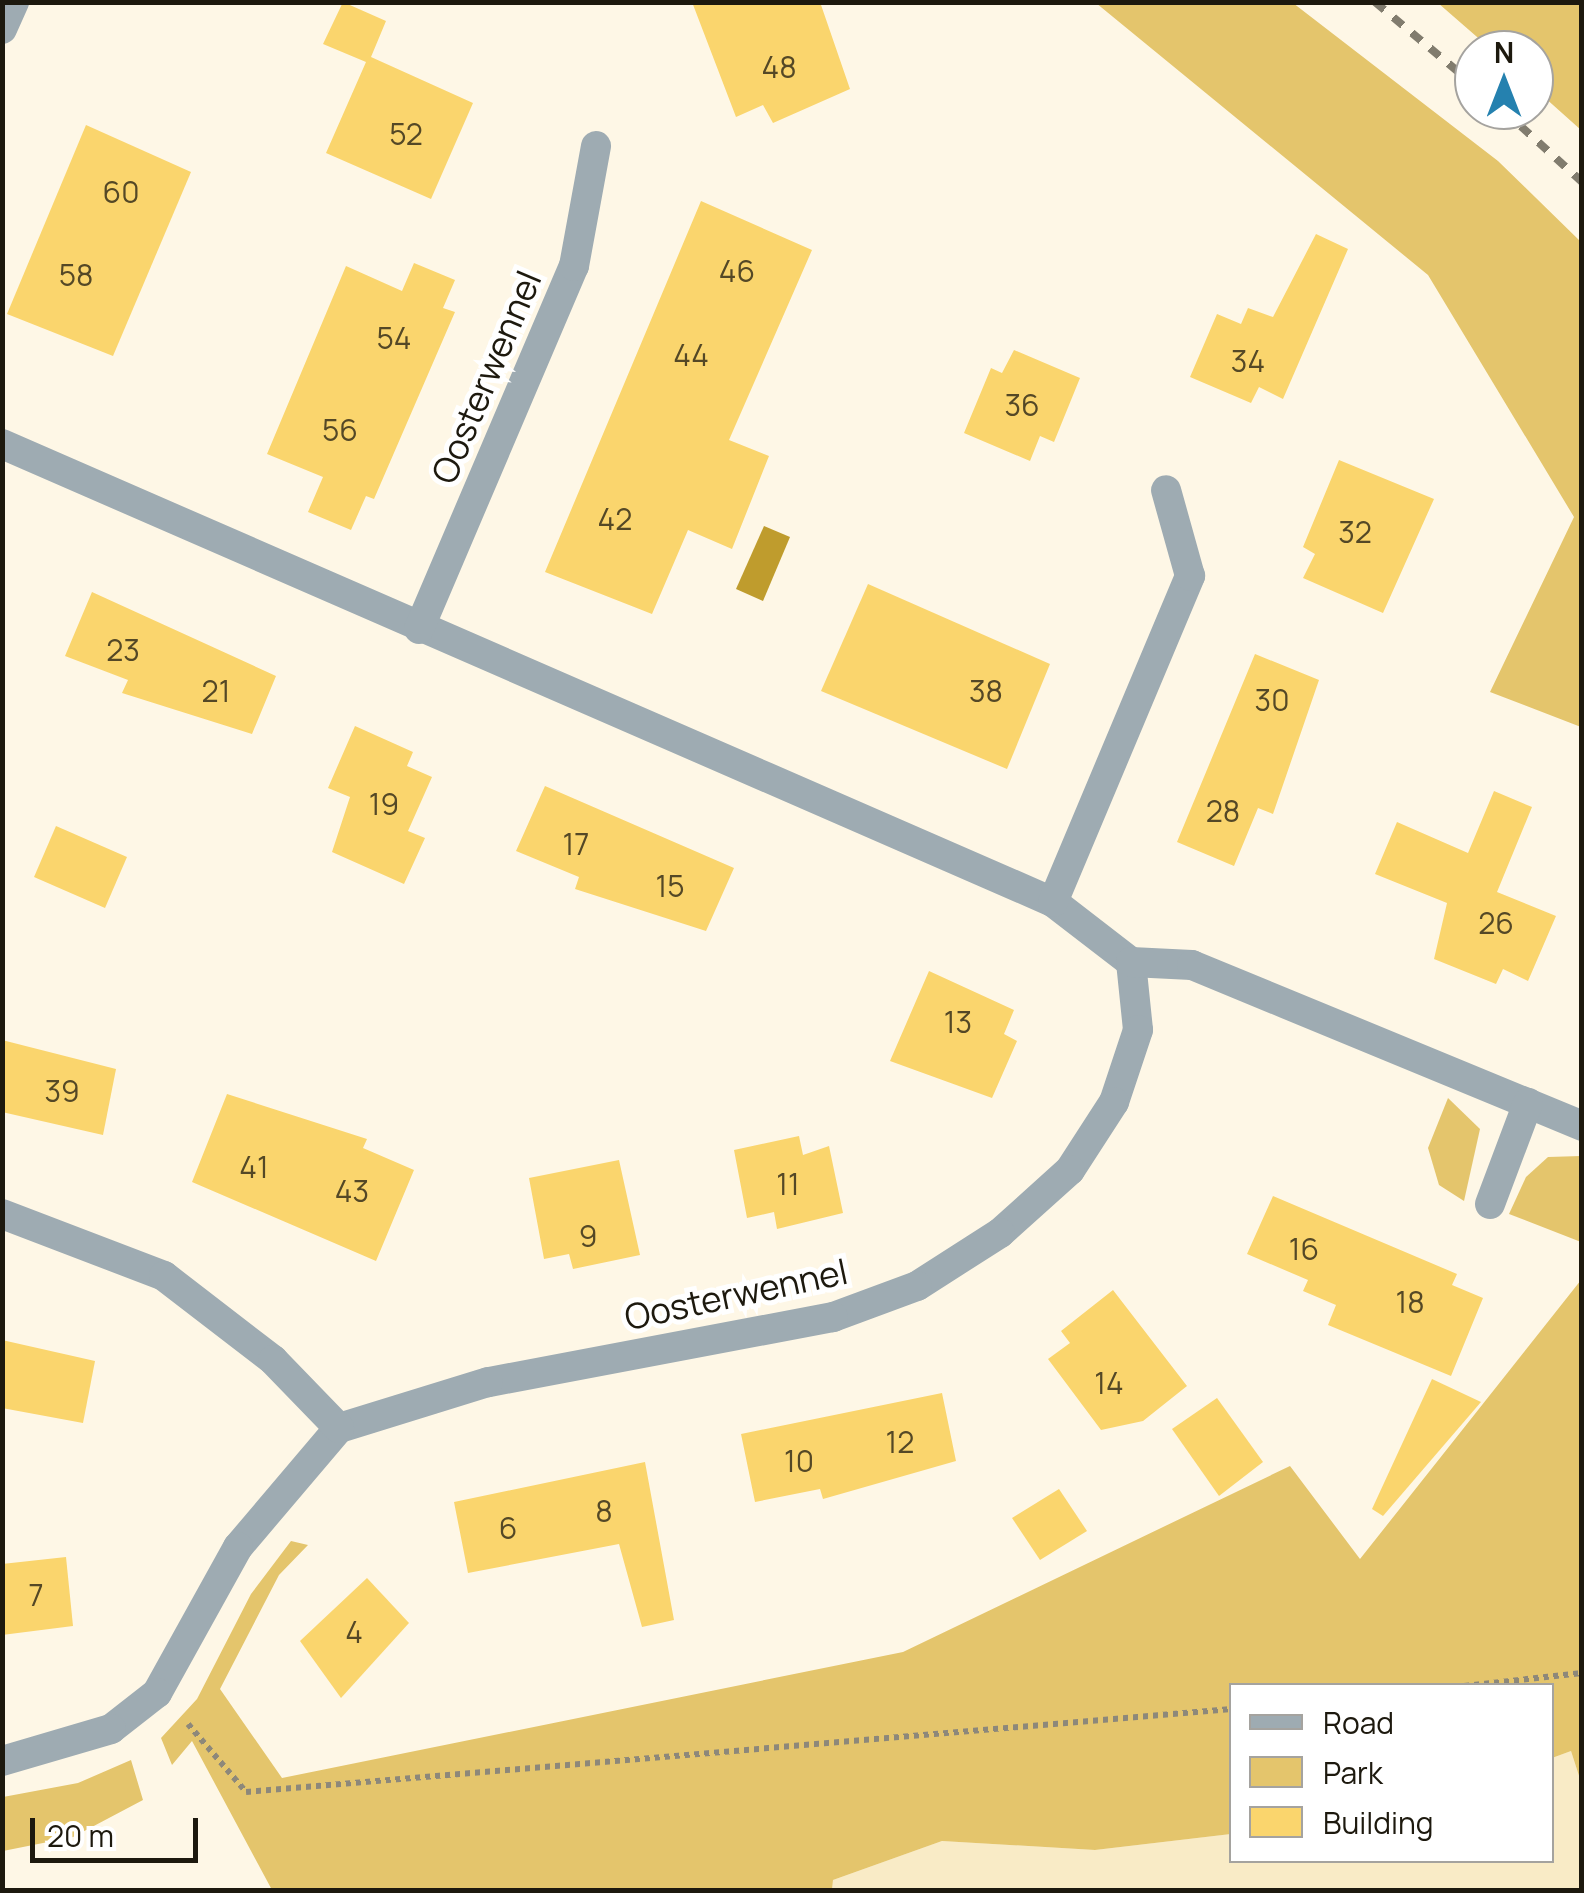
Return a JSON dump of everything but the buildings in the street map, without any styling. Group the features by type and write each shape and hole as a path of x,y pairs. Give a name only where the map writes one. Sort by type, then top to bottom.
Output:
{"street":[{"path":"2,30 14,2"},
{"name":"Oosterwennel","path":"418,630 574,266 596,146"},
{"path":"2,444 418,630 1053,902 1131,962 1192,965 1582,1126"},
{"path":"1053,902 1190,576 1166,490"},
{"name":"Oosterwennel","path":"339,1428 488,1382 833,1317 917,1286 1000,1233 1070,1170 1114,1102 1138,1030 1131,962"},
{"path":"1490,1204 1528,1103"},
{"path":"2,1214 164,1276 273,1360 339,1428 238,1548 157,1693 111,1729 2,1761"}],"path":[{"path":"1494,1683 1582,1674"},
{"path":"176,1714 246,1792 1229,1710"}],"shaded area":[{"path":"764,526 790,537 763,601 736,589"},
{"path":"1571,1751 1581,1782 1581,1890 832,1890 833,1880 942,1841 1095,1850 1229,1834 1229,1863 1554,1863 1554,1757"}],"green space":[{"path":"1096,3 1293,3 1498,161 1581,242 1581,727 1490,692 1574,517 1428,275"},
{"path":"1438,3 1581,3 1581,130 1554,106 1554,30 1469,30"},
{"path":"1448,1098 1480,1129 1464,1201 1439,1185 1428,1148"},
{"path":"1581,1156 1581,1242 1509,1214 1526,1177 1548,1157"},
{"path":"1581,1280 1581,1782 1571,1751 1554,1757 1554,1683 1229,1683 1229,1834 1095,1850 942,1841 833,1880 832,1890 272,1890 192,1741 172,1765 161,1738 197,1699 251,1594 291,1541 308,1545 279,1575 220,1689 282,1778 903,1652 1290,1466 1360,1559"},
{"path":"131,1760 143,1800 73,1837 3,1851 3,1797 78,1783"}],"railway":[{"path":"1375,2 1454,68"},
{"path":"1525,130 1582,182"}]}
